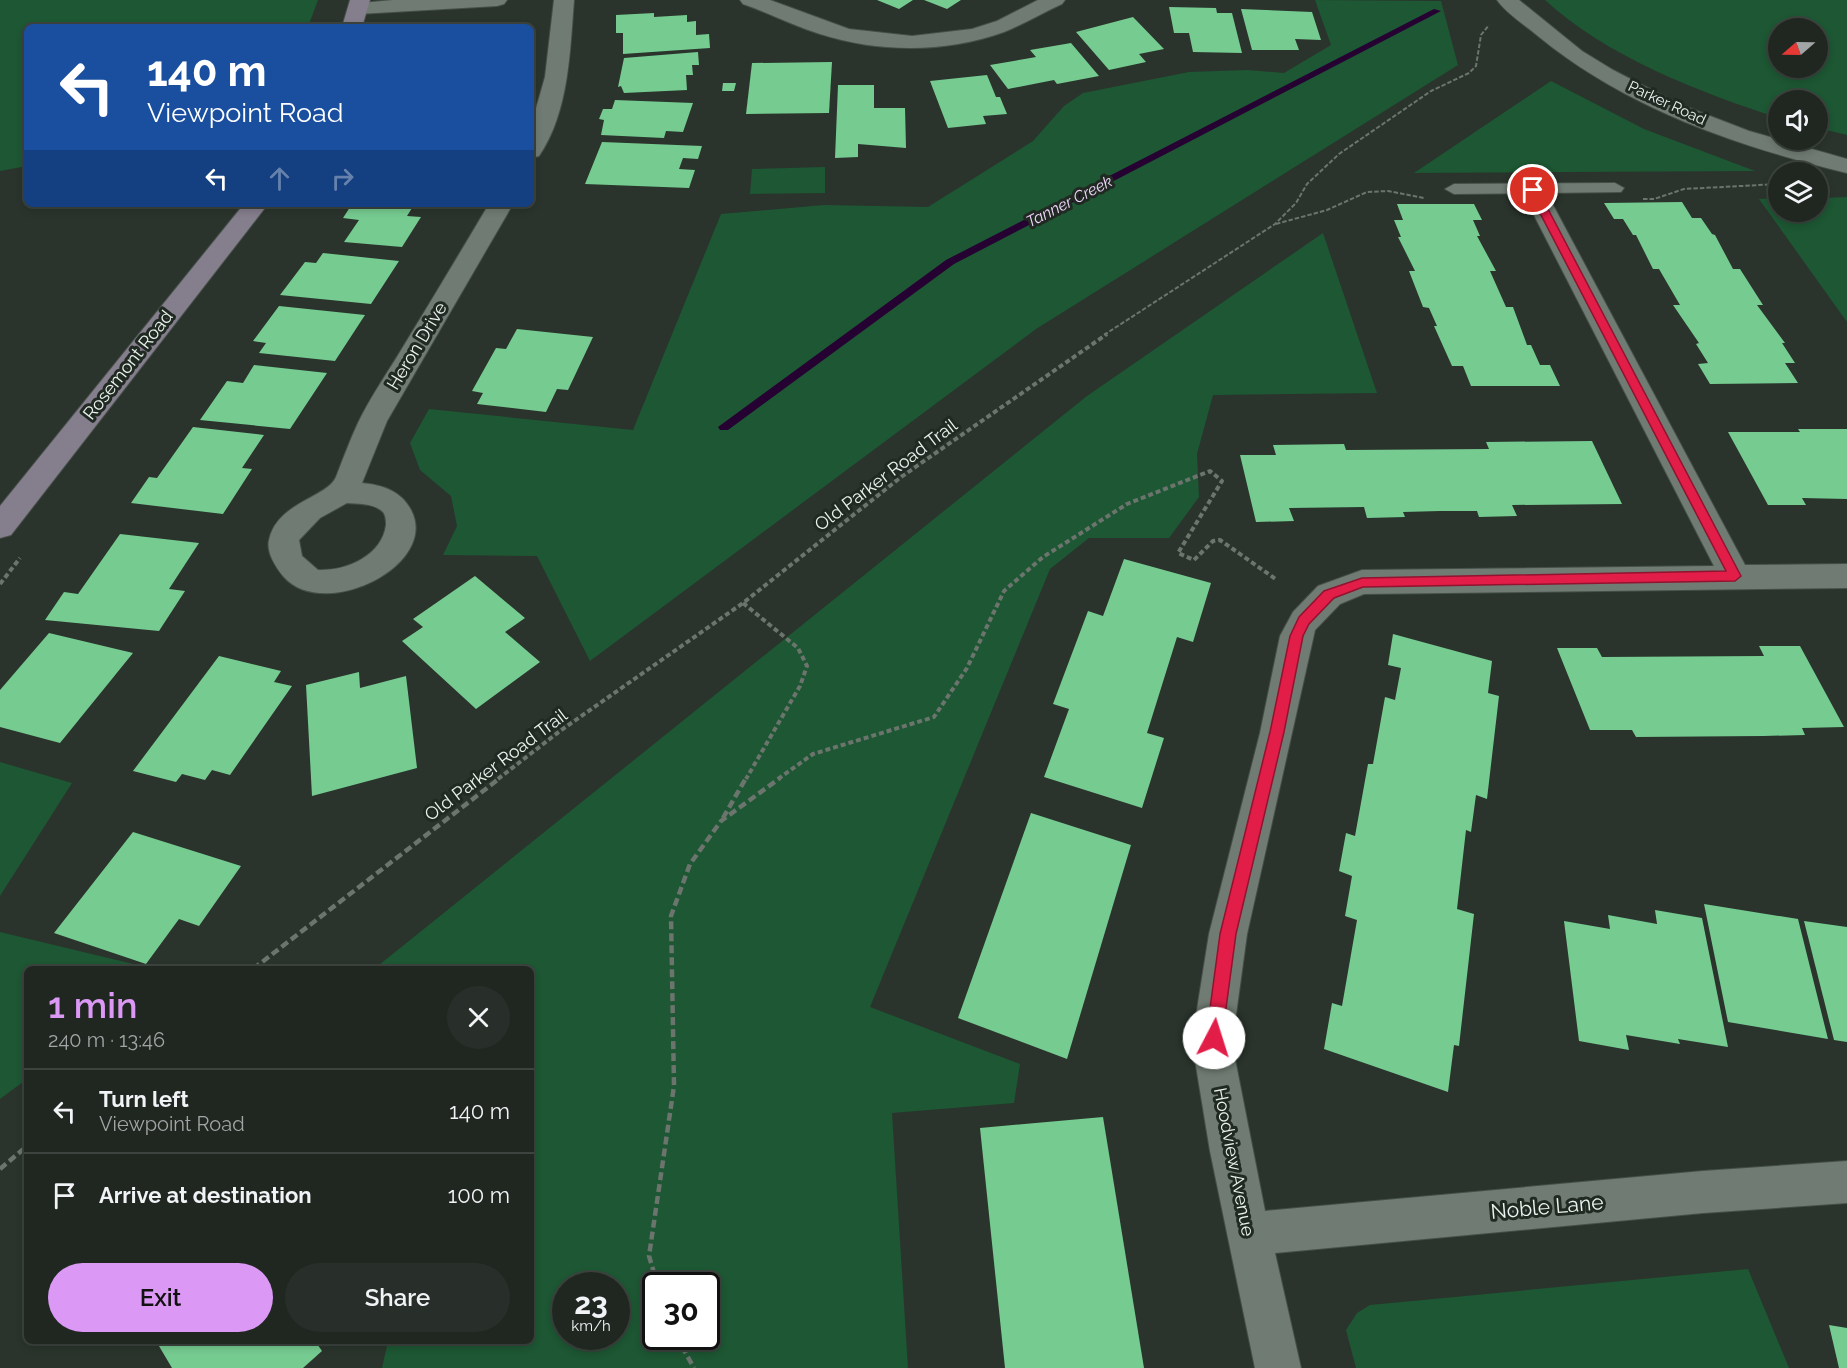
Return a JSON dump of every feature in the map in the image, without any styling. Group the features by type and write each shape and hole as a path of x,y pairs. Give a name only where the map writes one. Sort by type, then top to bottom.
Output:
{"main road":[{"name":"Rosemont Road","path":"0,527 254,207"}],"street":[{"path":"356,12 497,0"},
{"path":"534,144 549,108 558,75 564,0"},
{"path":"750,0 827,29 854,36 903,41 946,38 981,32 1015,20 1055,0"},
{"name":"Parker Road","path":"1507,0 1576,56 1664,104 1725,129 1847,166"},
{"path":"1533,190 1735,576"},
{"name":"Heron Drive","path":"345,492 373,421 499,207"},
{"name":"Hoodview Avenue","path":"1278,1368 1248,1234 1214,1054 1215,1022 1228,934 1277,732 1296,636 1304,621 1329,595 1362,582 1847,576"},
{"name":"Noble Lane","path":"1248,1234 1703,1192 1847,1182"}],"lane":[{"path":"1454,189 1615,188"}],"path":[{"name":"Old Parker Road Trail","path":"257,966 560,732 743,603 901,477 1062,363 1275,224 1296,203 1307,184 1340,153 1431,91 1469,73 1476,66 1481,35 1490,24 1526,15"},
{"path":"1632,200 1654,199 1684,189 1768,185"},
{"path":"1275,224 1327,210 1367,192 1388,191 1429,198"},
{"path":"721,821 813,754 934,717 967,669 1004,591 1043,557 1127,504 1197,474 1210,471 1222,481 1220,488 1178,552 1194,560 1213,541 1220,540 1277,580"},
{"path":"654,1272 649,1256 668,1141 674,1086 671,916 690,864 721,821 800,686 807,666 798,648 743,603"},
{"path":"0,1169 24,1149"},
{"path":"684,1350 694,1368"}],"green space":[{"path":"0,0 318,0 309,24 24,24 24,167 0,171"},
{"path":"1315,0 1441,1 1458,65 1036,329 590,661 537,556 443,555 457,526 451,496 420,470 410,443 429,409 633,430 721,214 824,205 928,207 1033,141 1064,106 1083,93 1189,72 1247,70 1284,73 1331,45"},
{"path":"1545,0 1847,0 1847,135 1828,130 1828,90 1768,90 1768,114 1655,71 1596,39"},
{"path":"1551,81 1644,129 1755,171 1414,173"},
{"path":"825,167 825,193 750,194 752,169"},
{"path":"1847,197 1847,322 1775,222 1828,222 1828,198"},
{"path":"1759,199 1768,199 1768,212"},
{"path":"1323,233 1377,393 1213,395 1197,454 1199,497 1169,538 1089,538 1050,569 870,1007 1020,1064 1014,1103 892,1113 908,1368 382,1368 387,1344 534,1344 534,966 378,966 1087,396"},
{"path":"0,762 72,783 0,896"},
{"path":"0,932 142,966 24,966 24,1081 0,1099"},
{"path":"1748,1269 1789,1368 1356,1368 1346,1330 1357,1313 1370,1305"}],"building":[{"path":"877,0 913,0 899,9"},
{"path":"924,0 961,0 947,9"},
{"path":"1169,7 1216,8 1217,13 1232,13 1242,53 1193,52 1189,33 1174,33"},
{"path":"1241,9 1312,12 1321,40 1295,39 1299,50 1252,50"},
{"path":"654,13 654,17 687,15 687,22 696,21 696,35 709,34 710,48 623,54 623,33 616,33 616,15"},
{"path":"1133,17 1164,49 1139,54 1146,62 1109,70 1076,32"},
{"path":"1071,43 1099,76 1057,84 1054,80 1008,89 990,65 1036,57 1030,50"},
{"path":"698,52 699,65 692,65 693,75 686,75 687,90 624,93 621,86 618,87 624,58"},
{"path":"832,62 829,113 746,114 752,63"},
{"path":"987,75 996,97 1000,97 1007,114 983,116 986,124 948,128 930,81"},
{"path":"723,83 736,83 734,91 722,91"},
{"path":"838,85 874,85 874,108 905,108 906,148 858,144 858,157 835,158"},
{"path":"615,100 693,103 683,132 666,131 664,138 601,135 604,120 599,119 603,109 612,109"},
{"path":"602,142 702,146 698,159 683,158 679,169 695,170 689,188 585,184"},
{"path":"1682,202 1692,218 1701,218 1715,235 1733,269 1740,269 1763,305 1757,305 1785,343 1782,343 1795,363 1785,363 1798,383 1710,384 1698,364 1708,363 1696,344 1699,343 1673,305 1680,305 1659,269 1653,269 1636,235 1633,235 1623,219 1614,219 1604,203"},
{"path":"1397,204 1474,204 1482,220 1473,220 1480,236 1477,236 1496,271 1490,271 1506,307 1513,307 1527,345 1531,345 1540,365 1550,365 1560,386 1471,386 1463,366 1452,366 1434,326 1437,326 1429,308 1423,307 1409,271 1415,271 1398,237 1401,237 1394,220 1403,220"},
{"path":"350,207 412,208 407,216 421,217 402,247 344,242 359,220 343,218"},
{"path":"323,253 399,261 371,304 280,295 305,262 316,263"},
{"path":"279,306 365,315 335,361 259,353 266,343 253,341"},
{"path":"517,329 593,337 568,390 557,389 546,412 477,404 483,393 472,391 496,348 506,349"},
{"path":"254,365 327,373 290,429 200,420 227,381 243,383"},
{"path":"193,427 264,435 242,468 252,469 223,514 131,503 149,477 157,478"},
{"path":"1798,429 1847,429 1847,499 1802,498 1806,505 1768,505 1728,432 1800,432"},
{"path":"1592,441 1622,504 1512,505 1517,516 1479,517 1477,511 1440,511 1403,512 1405,517 1367,518 1364,507 1289,508 1294,521 1256,522 1240,455 1276,455 1273,445 1344,444 1346,450 1489,449 1486,442"},
{"path":"120,534 199,543 169,589 185,591 159,631 45,620 64,592 78,594"},
{"path":"1124,559 1211,583 1193,642 1177,637 1147,733 1164,738 1142,808 1044,777 1069,709 1053,704 1088,611 1103,616"},
{"path":"475,576 525,618 505,632 540,662 476,709 402,641 423,627 413,619"},
{"path":"49,633 133,653 60,743 0,727 0,690"},
{"path":"1393,634 1492,661 1488,693 1499,696 1487,799 1476,795 1471,832 1466,830 1457,909 1474,914 1459,1046 1454,1045 1448,1092 1324,1049 1332,1003 1342,1006 1357,920 1345,916 1352,876 1339,871 1346,833 1355,836 1368,764 1373,764 1385,697 1395,700 1401,668 1388,665"},
{"path":"1759,646 1800,646 1844,727 1802,728 1805,735 1763,736 1636,737 1632,730 1590,730 1557,648 1597,648 1602,657 1764,656"},
{"path":"219,656 281,671 274,682 292,686 230,775 212,770 205,780 182,774 176,782 133,771"},
{"path":"359,672 360,688 406,676 417,768 312,796 306,685"},
{"path":"1031,813 1131,845 1067,1059 958,1018"},
{"path":"133,832 241,866 199,926 179,919 146,964 54,933"},
{"path":"1704,904 1798,919 1828,1039 1728,1022"},
{"path":"1655,910 1702,918 1728,1047 1678,1039 1680,1044 1626,1035 1629,1050 1579,1041 1564,921 1610,929 1608,915 1657,924"},
{"path":"1804,921 1847,927 1847,1042 1834,1040"},
{"path":"1103,1117 1144,1368 1005,1368 980,1128"},
{"path":"1829,1325 1847,1328 1847,1368 1839,1368"},
{"path":"158,1344 317,1344 322,1351 303,1368 172,1368"}],"waterway":[{"name":"Tanner Creek","path":"724,427 950,262 1437,11"}],"route":[{"path":"1214,1038 1228,934 1277,732 1296,636 1304,621 1318,604 1329,595 1362,582 1735,576 1533,190"}]}
